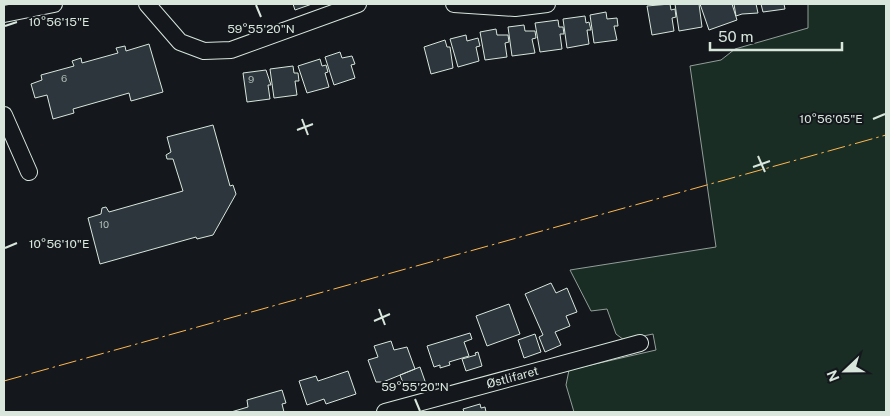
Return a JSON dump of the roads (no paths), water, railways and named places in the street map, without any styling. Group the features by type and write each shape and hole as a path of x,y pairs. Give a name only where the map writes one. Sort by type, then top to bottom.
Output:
{"street":[{"path":"4,14 54,4"},
{"path":"147,4 180,42 204,50 231,50 358,4"},
{"path":"454,4 515,8 548,4"},
{"path":"4,115 29,172"},
{"name":"Østlifaret","path":"385,412 640,343"}]}
